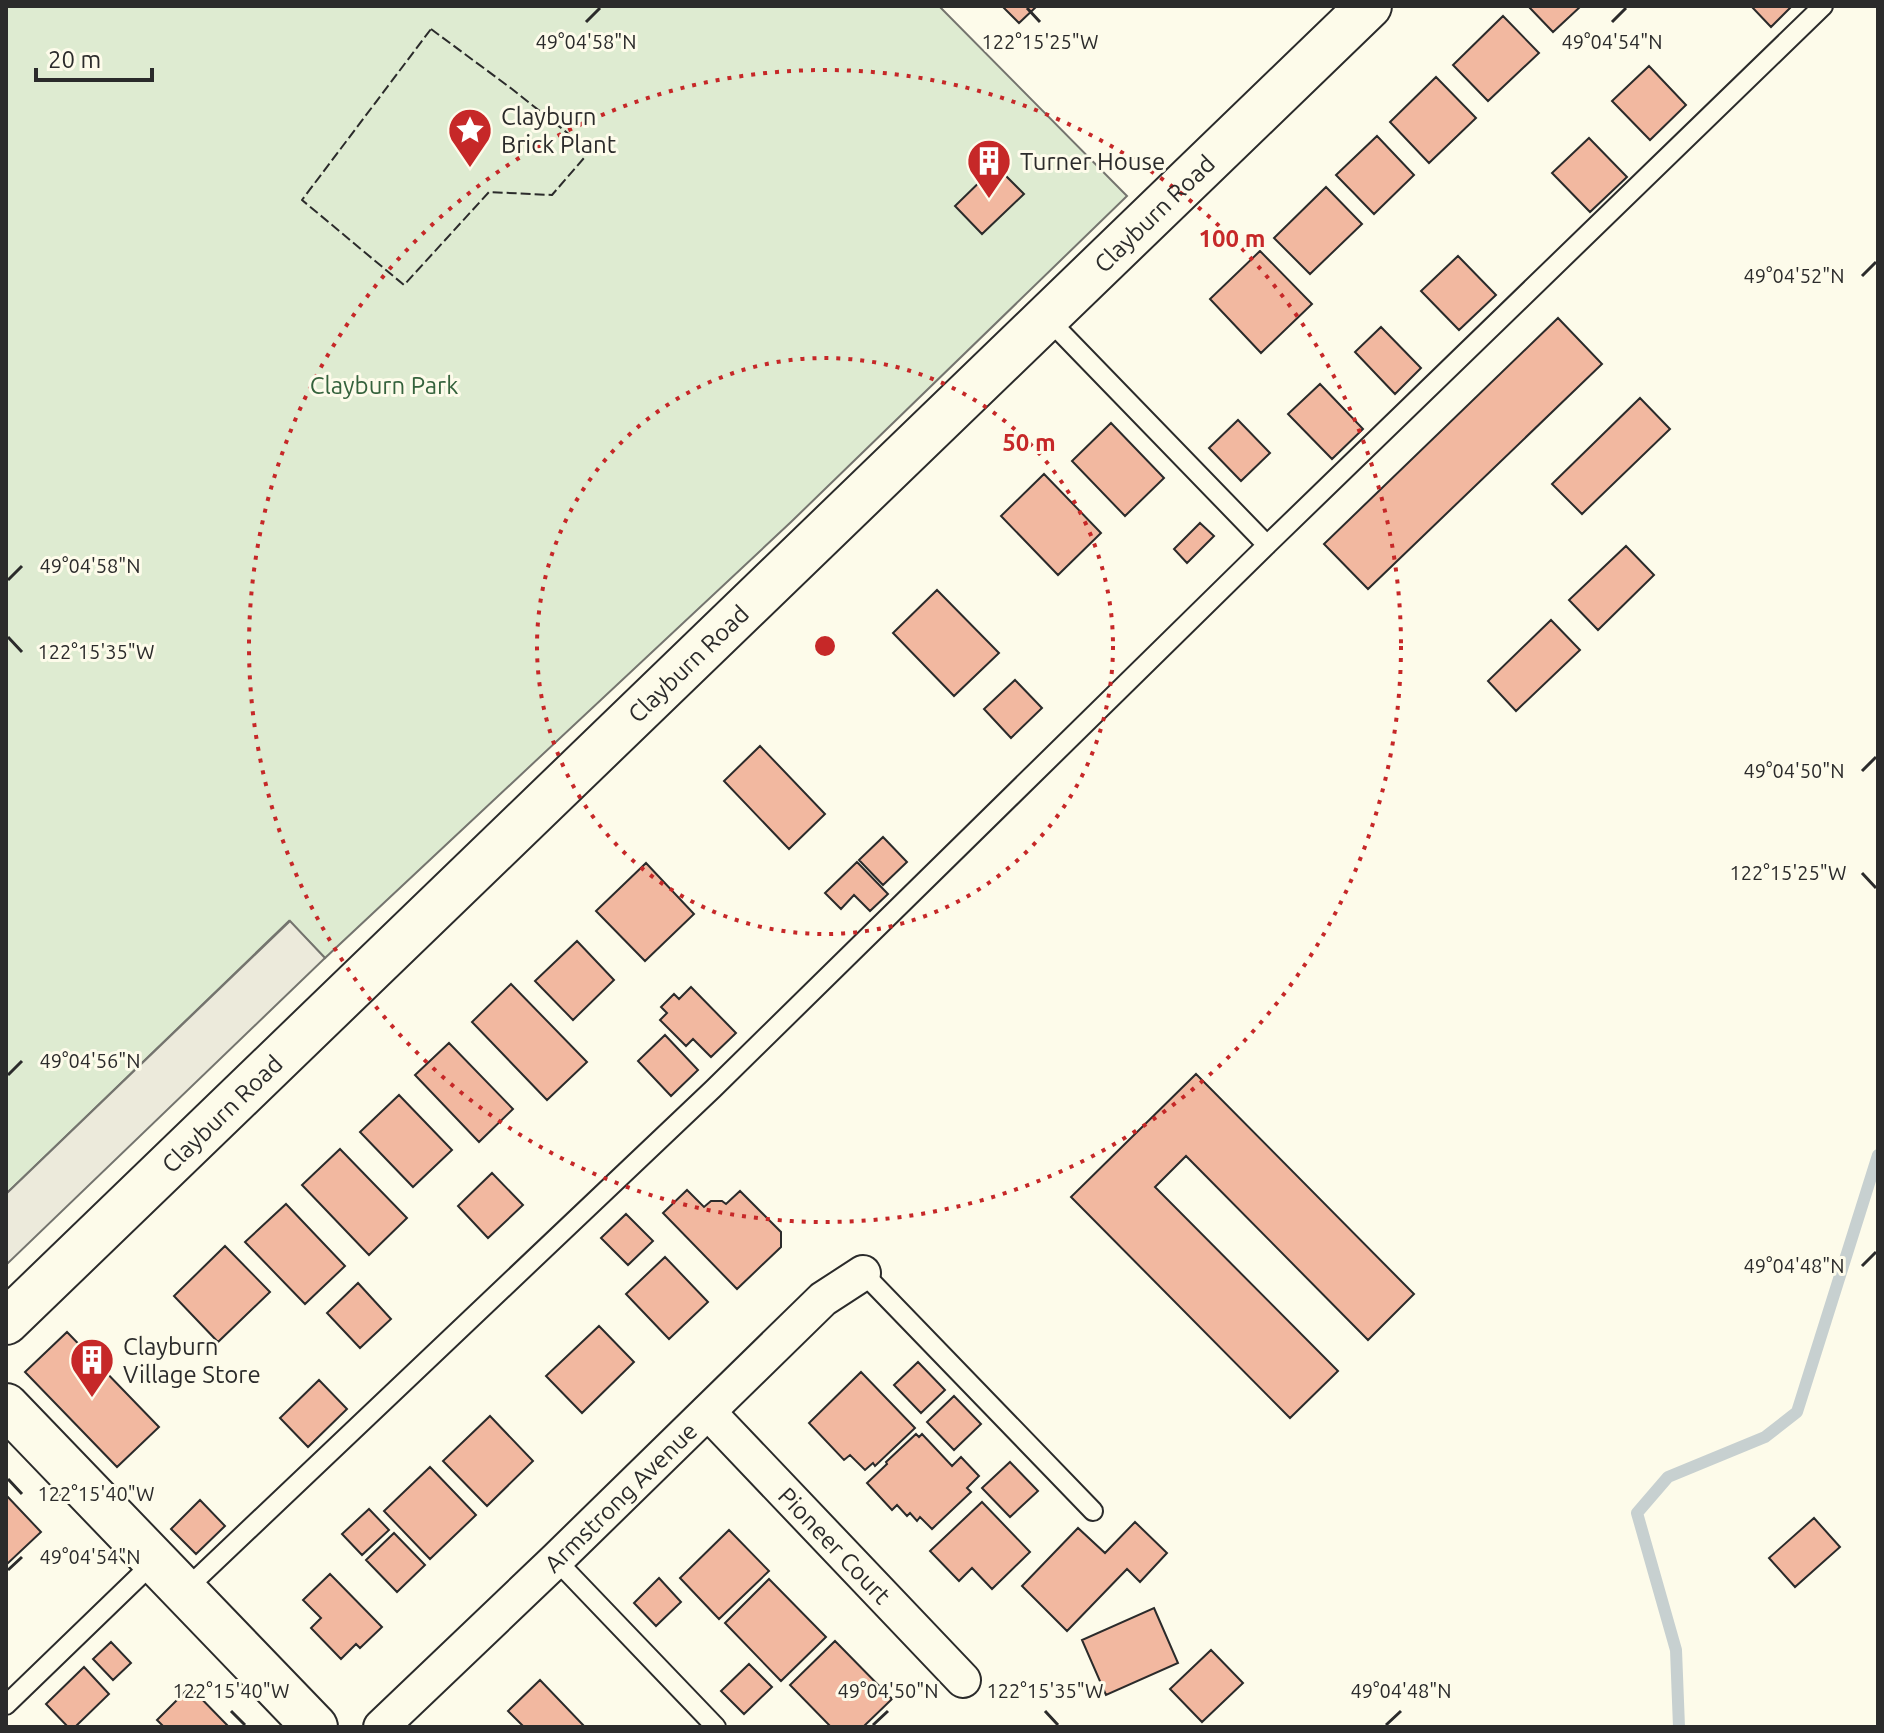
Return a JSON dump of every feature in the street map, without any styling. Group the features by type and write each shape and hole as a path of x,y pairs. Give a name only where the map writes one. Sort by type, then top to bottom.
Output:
{"street":[{"name":"Clayburn Road","path":"6,1322 1369,6"},
{"name":"Armstrong Avenue","path":"381,1727 823,1299 863,1273"},
{"path":"6,1406 315,1727"},
{"name":"Pioneer Court","path":"708,1412 963,1680"}],"lane":[{"path":"6,1705 170,1576 713,1089 1267,545 1823,6"},
{"path":"1047,318 1267,545"},
{"path":"863,1273 1093,1511"},
{"path":"556,1560 716,1727"}],"green space":[{"name":"Clayburn Park","path":"6,6 939,6 1127,196 791,522 325,958 289,921 6,1194"}],"shaded area":[{"path":"290,921 325,958 6,1265 6,1194"}],"building":[{"path":"1002,6 1037,6 1019,23"},
{"path":"1528,6 1581,6 1553,32"},
{"path":"1751,6 1792,6 1771,27"},
{"path":"1503,16 1539,53 1488,101 1453,65"},
{"path":"1649,66 1686,105 1650,140 1612,101"},
{"path":"1436,77 1476,118 1429,163 1390,122"},
{"path":"1377,136 1414,175 1374,214 1336,175"},
{"path":"1589,138 1627,177 1590,212 1552,173"},
{"name":"Turner House","path":"996,166 1024,194 982,234 955,206"},
{"path":"1326,187 1362,224 1310,274 1274,238"},
{"path":"1260,251 1312,304 1261,353 1210,299"},
{"path":"1458,256 1496,295 1459,330 1421,291"},
{"path":"1558,318 1602,364 1368,589 1324,544"},
{"path":"1381,327 1421,368 1395,394 1355,352"},
{"path":"1320,384 1363,429 1332,459 1288,414"},
{"path":"1640,398 1670,429 1582,514 1552,484"},
{"path":"1238,420 1270,453 1241,481 1209,448"},
{"path":"1111,423 1164,478 1125,516 1072,461"},
{"path":"1044,474 1101,533 1058,575 1001,516"},
{"path":"1200,523 1214,536 1187,563 1174,549"},
{"path":"1626,546 1654,575 1598,630 1569,600"},
{"path":"937,590 999,653 954,696 893,633"},
{"path":"1551,620 1580,650 1516,711 1488,681"},
{"path":"1015,680 1042,708 1011,738 984,709"},
{"path":"760,746 825,814 789,849 724,781"},
{"path":"883,837 907,862 883,885 859,860"},
{"path":"857,862 888,894 870,911 854,895 841,909 825,893"},
{"path":"646,863 694,914 645,961 596,911"},
{"path":"577,941 614,980 573,1020 535,981"},
{"path":"511,984 587,1062 547,1100 472,1022"},
{"path":"691,987 736,1033 711,1057 693,1039 686,1046 660,1020 667,1013 661,1007 674,994 679,999"},
{"path":"665,1035 698,1070 671,1096 638,1061"},
{"path":"449,1043 513,1109 479,1142 415,1075"},
{"path":"1196,1074 1414,1294 1368,1340 1186,1156 1155,1187 1338,1371 1290,1418 1071,1197"},
{"path":"399,1095 452,1150 413,1187 360,1132"},
{"path":"340,1149 407,1218 369,1255 302,1185"},
{"path":"492,1173 523,1205 488,1238 458,1206"},
{"path":"687,1190 704,1207 711,1201 726,1204 740,1191 781,1232 781,1247 737,1289 663,1213"},
{"path":"286,1204 345,1266 305,1304 245,1242"},
{"path":"626,1214 653,1241 628,1265 601,1238"},
{"path":"225,1246 270,1292 218,1342 174,1296"},
{"path":"665,1257 708,1302 669,1339 626,1294"},
{"path":"358,1283 391,1319 360,1348 327,1313"},
{"path":"599,1326 634,1362 582,1413 546,1376"},
{"name":"Clayburn Village Store","path":"67,1332 159,1427 117,1467 25,1372"},
{"path":"918,1362 945,1390 921,1413 894,1385"},
{"path":"861,1372 915,1428 875,1466 873,1463 865,1470 850,1455 844,1460 809,1423"},
{"path":"319,1380 347,1409 308,1447 280,1418"},
{"path":"954,1396 981,1424 954,1450 927,1422"},
{"path":"490,1416 533,1461 487,1506 443,1461"},
{"path":"916,1434 919,1437 922,1434 952,1466 961,1457 979,1476 967,1488 971,1492 932,1529 920,1517 917,1521 910,1513 907,1516 897,1505 892,1510 867,1483"},
{"path":"1010,1462 1038,1491 1010,1517 982,1488"},
{"path":"430,1467 476,1515 430,1559 384,1511"},
{"path":"6,1495 41,1532 6,1565"},
{"path":"200,1500 225,1526 196,1554 171,1529"},
{"path":"982,1502 1030,1552 992,1589 972,1568 959,1581 930,1551"},
{"path":"369,1509 389,1530 362,1555 342,1534"},
{"path":"1814,1518 1840,1547 1795,1587 1769,1558"},
{"path":"1135,1522 1167,1553 1140,1582 1127,1569 1067,1631 1022,1586 1078,1528 1105,1553"},
{"path":"729,1530 769,1571 719,1619 680,1578"},
{"path":"394,1533 425,1565 397,1592 366,1560"},
{"path":"330,1574 382,1627 360,1648 356,1644 341,1659 311,1628 321,1618 303,1600"},
{"path":"659,1578 681,1602 656,1626 634,1603"},
{"path":"769,1579 826,1637 781,1681 725,1623"},
{"path":"1154,1608 1178,1663 1106,1695 1082,1640"},
{"path":"835,1641 892,1699 863,1727 831,1727 790,1685"},
{"path":"111,1642 131,1663 113,1680 93,1659"},
{"path":"1211,1650 1243,1683 1202,1722 1170,1689"},
{"path":"749,1664 772,1687 744,1714 721,1691"},
{"path":"84,1667 109,1694 75,1727 68,1727 46,1704"},
{"path":"540,1680 585,1727 524,1727 508,1711"},
{"path":"190,1687 229,1727 164,1727 157,1720"}],"waterway":[{"path":"1679,1727 1676,1650 1637,1513 1668,1477 1765,1437 1797,1412 1878,1155"}],"fence":[{"path":"431,29 590,151 552,195 489,192 404,285 302,200 431,29"}],"place":[{"name":"Clayburn Brick Plant","path":"470,169"},
{"name":"Turner House","path":"989,200"},
{"name":"Clayburn Village Store","path":"92,1399"}]}
